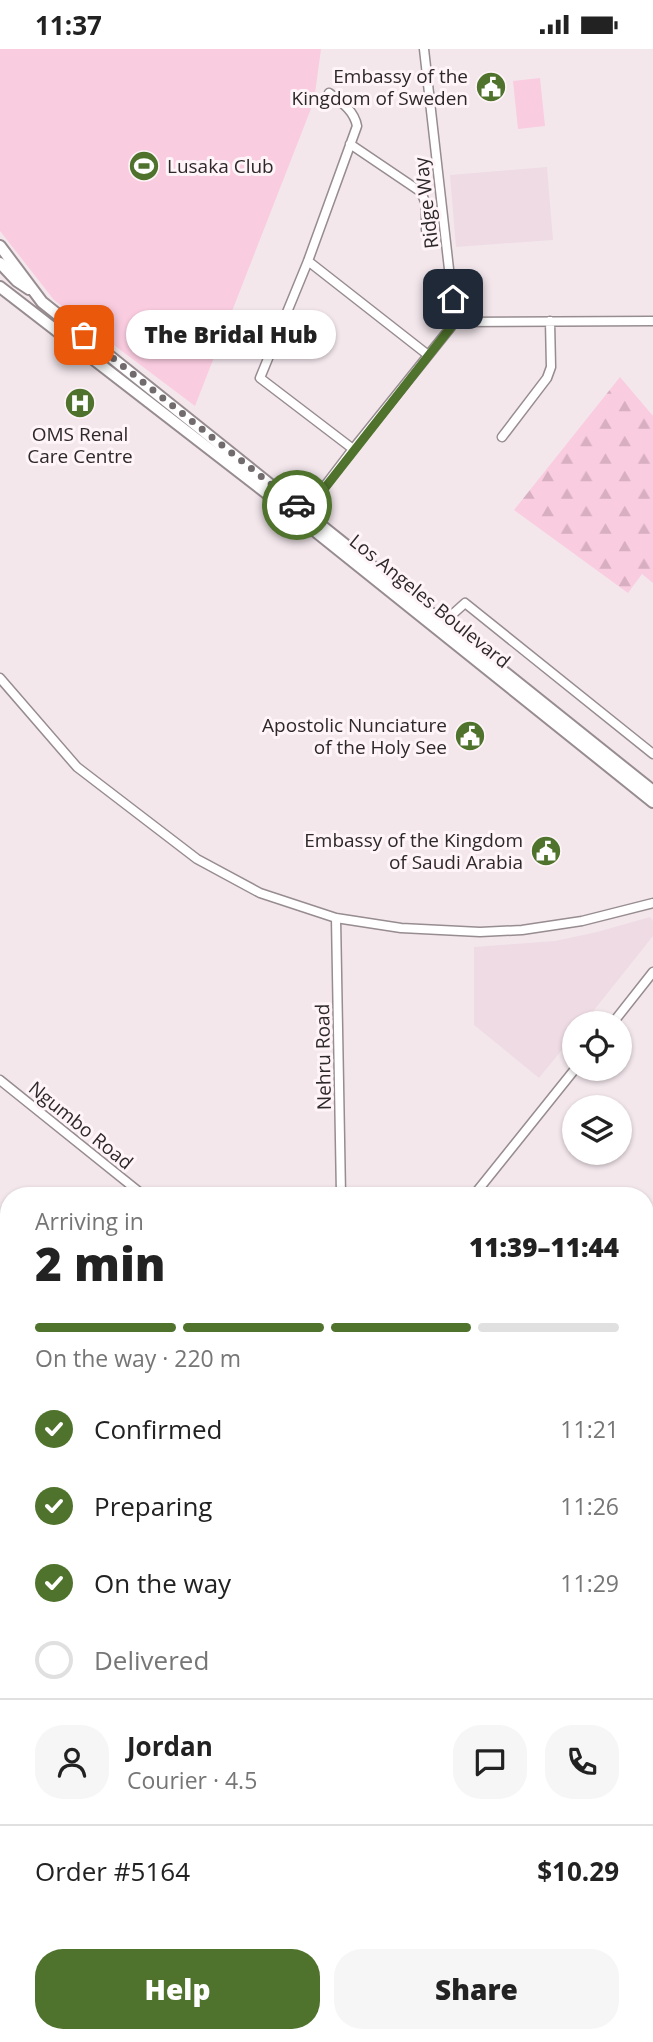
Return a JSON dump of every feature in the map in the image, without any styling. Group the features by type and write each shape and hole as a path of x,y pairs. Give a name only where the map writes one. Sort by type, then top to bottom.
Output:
{"main road":[{"name":"Los Angeles Boulevard","path":"0,246 42,302 653,802"},
{"name":"Los Angeles Boulevard","path":"0,263 17,282 33,292"},
{"name":"Los Angeles Boulevard","path":"0,277 19,301"},
{"name":"Los Angeles Boulevard","path":"0,287 444,622 653,791"}],"street":[{"name":"Ridge Way","path":"424,49 455,322"},
{"path":"328,93 341,101 355,116 357,126 308,261 260,378 354,449"},
{"path":"350,144 421,193 426,204 426,230"},
{"path":"308,261 428,355"},
{"path":"502,437 547,378 551,367 550,321"},
{"path":"303,516 455,322 653,321"},
{"path":"444,622 466,603 653,754"},
{"path":"0,678 77,767 197,859 260,893 336,918 401,928 480,932 582,921 653,902"},
{"name":"Nehru Road","path":"336,918 341,1187"},
{"path":"622,1011 653,972"},
{"name":"Ngumbo Road","path":"0,1080 133,1187"},
{"path":"480,1187 565,1081"}],"shaded area":[{"path":"547,167 553,240 456,247 450,175"},
{"path":"650,917 653,921 653,936 593,1011 562,1011 562,1050 539,1078 474,1025 474,947 555,941"}],"green space":[{"name":"Lusaka Club","path":"0,49 321,49 314,101 195,406 54,300 0,231"},
{"path":"540,78 545,126 518,129 513,81"},
{"path":"620,377 653,416 653,583 642,574 628,593 514,510"}],"way so far":[{"path":"84,335 297,505"}],"place":[{"name":"Embassy of the Kingdom of Sweden","path":"491,87"},
{"name":"Lusaka Club","path":"144,166"},
{"name":"The Bridal Hub","path":"84,335"},
{"name":"OMS Renal Care Centre","path":"80,403"},
{"name":"Apostolic Nunciature of the Holy See","path":"470,736"},
{"name":"Embassy of the Kingdom of Saudi Arabia","path":"546,851"}],"route":[{"path":"297,505 306,512 455,322 453,299"}]}
